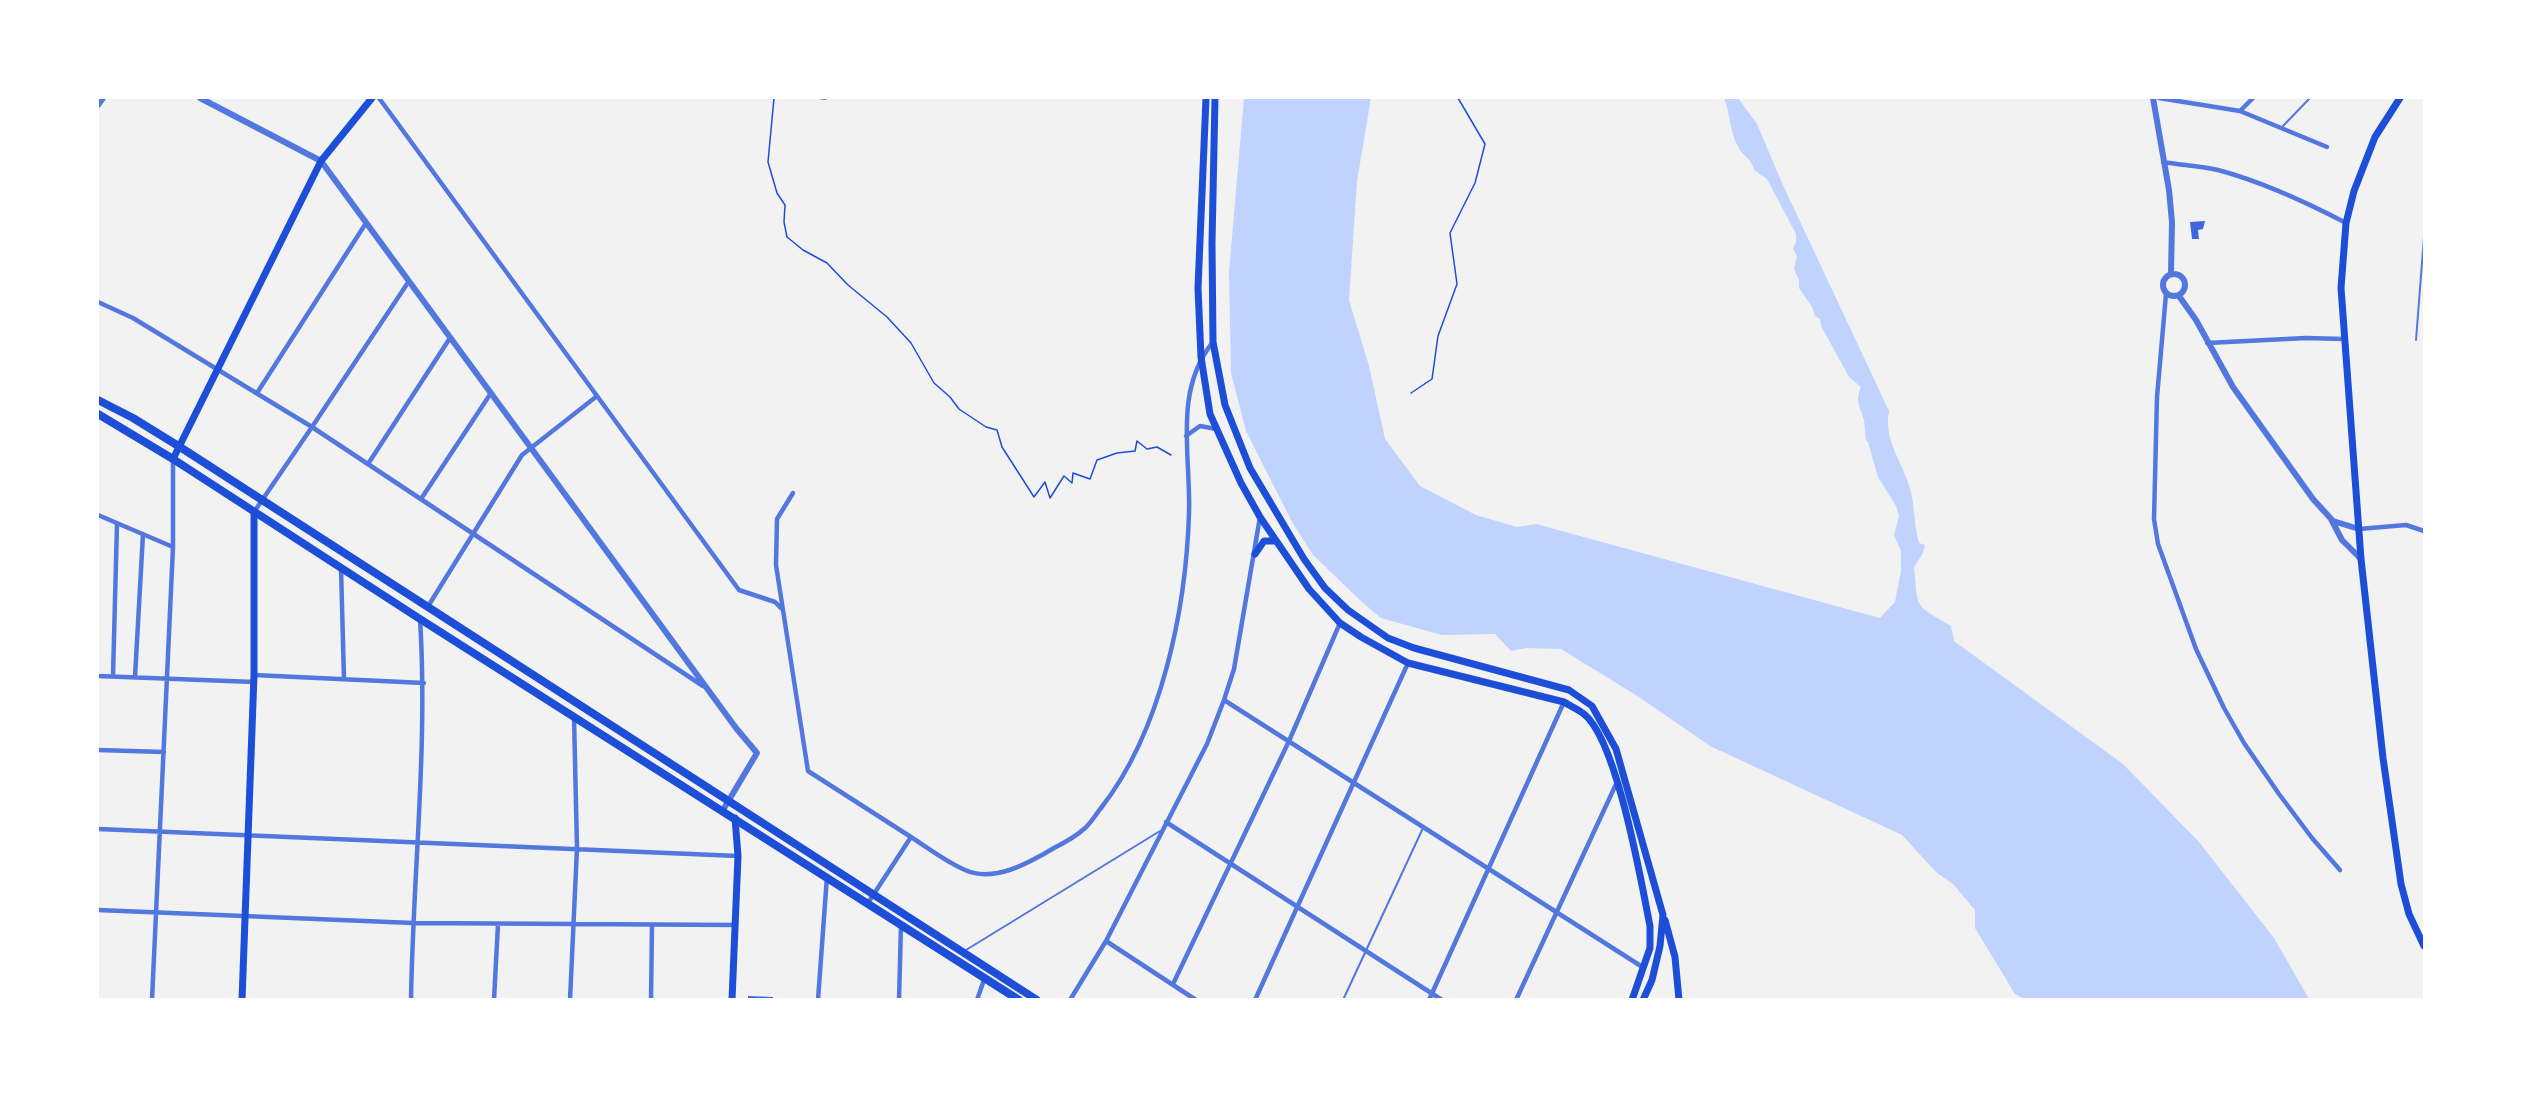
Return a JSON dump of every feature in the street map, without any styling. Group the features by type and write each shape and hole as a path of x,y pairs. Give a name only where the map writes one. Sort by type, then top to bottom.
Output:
{"main road":[{"path":"173,459 321,161 372,98"},
{"path":"1206,98 1198,288 1201,357 1210,414 1241,483 1260,517 1309,589 1340,623 1408,663 1564,702 1585,714 1598,732 1617,782 1650,926 1650,948 1633,999"},
{"path":"1215,98 1212,243 1213,342 1225,405 1250,468 1304,559 1325,588 1348,610 1388,638 1414,648 1569,690 1592,706 1616,749 1675,957 1679,999"},
{"path":"2400,98 2382,122 2368,151 2354,191 2346,223 2341,288 2361,559 2383,758 2401,884 2409,914 2424,946"},
{"path":"98,400 180,447 1037,999"},
{"path":"98,414 173,459 449,638 1019,999"},
{"path":"243,999 254,678 254,512"},
{"path":"1255,554 1264,541 1276,541"},
{"path":"449,638 431,624 428,617 436,616 456,626"},
{"path":"732,999 738,856 735,818"},
{"path":"1645,998 1660,946 1664,915"},
{"path":"1643,972 1641,984 1645,998"},
{"path":"1633,999 1638,994 1653,999"}],"street":[{"path":"98,105 103,98"},
{"path":"200,98 321,161 757,753 723,810"},
{"path":"379,98 739,590 775,602 782,609"},
{"path":"2153,98 2169,190 2172,222 2171,274 2163,283 2166,294 2157,407 2154,510 2158,544 2196,649 2221,702 2244,743 2279,794 2312,838 2340,870"},
{"path":"2159,98 2240,111 2327,147"},
{"path":"2240,111 2253,98"},
{"path":"2163,162 2216,170 2238,177 2312,205 2346,223"},
{"path":"257,393 366,223"},
{"path":"2171,274 2179,275 2185,282 2185,289 2179,296"},
{"path":"254,512 409,281"},
{"path":"2166,294 2179,296"},
{"path":"2179,296 2233,387 2330,519 2342,540 2361,559"},
{"path":"98,302 133,318 312,427 708,689"},
{"path":"368,464 450,338"},
{"path":"2207,343 2306,338 2344,339"},
{"path":"793,493 777,519 776,566 808,771 966,871 979,874 1004,872 1028,863 1085,829 1118,787 1142,739 1174,633 1184,582 1189,511 1186,436 1188,398 1201,357 1213,342"},
{"path":"421,499 491,393"},
{"path":"427,608 522,455 597,396"},
{"path":"1186,436 1200,426 1217,429"},
{"path":"152,999 173,547 173,459"},
{"path":"98,515 173,547"},
{"path":"1070,999 1106,941 1207,744 1234,669 1260,517"},
{"path":"2330,519 2359,529 2406,525 2424,531"},
{"path":"113,676 117,524"},
{"path":"135,677 143,534"},
{"path":"341,567 344,679"},
{"path":"411,999 424,683 420,619"},
{"path":"1173,984 1289,741 1340,623"},
{"path":"1255,999 1408,663"},
{"path":"98,676 344,679 424,683"},
{"path":"1224,699 1557,912 1643,972"},
{"path":"1429,999 1564,702"},
{"path":"570,999 577,848 574,717"},
{"path":"98,750 164,752"},
{"path":"1516,999 1617,782"},
{"path":"1166,822 1442,999"},
{"path":"98,829 738,856"},
{"path":"868,903 911,837"},
{"path":"818,999 827,876"},
{"path":"98,910 413,923 572,926 735,925"},
{"path":"494,999 498,924"},
{"path":"651,999 652,925"},
{"path":"899,999 902,925"},
{"path":"1106,941 1196,999"},
{"path":"977,999 985,977"}],"lane":[{"path":"2282,127 2310,98"},
{"path":"2416,340 2424,237"},
{"path":"1343,999 1423,827"},
{"path":"963,952 1162,830"}],"path":[{"path":"774,98 768,162 777,193 784,205 786,237 803,250 827,263 848,285 887,317 911,343 934,383 950,397 959,409 986,427 997,430 1002,447 1034,496 1045,482 1050,498 1064,476 1072,483 1073,473 1090,479 1097,460 1117,453 1135,452 1137,441 1147,449 1157,447 1171,455"},
{"path":"816,98 828,98"},
{"path":"1411,393 1432,379 1438,336 1457,284 1450,233 1475,183 1485,144 1458,98"}],"water":[{"path":"1244,98 1371,98 1357,181 1349,300 1369,366 1385,439 1420,486 1476,515 1517,527 1536,524 1880,618 1895,602 1901,571 1901,551 1894,535 1899,516 1896,506 1878,477 1866,440 1864,420 1858,401 1861,387 1849,377 1821,326 1820,319 1815,316 1812,307 1799,288 1799,280 1794,269 1797,256 1793,249 1796,234 1767,179 1754,170 1734,137 1724,98 1738,98 1757,124 1782,183 1889,411 1891,443 1908,481 1919,543 1925,545 1914,567 1916,591 1920,604 1930,614 1951,626 1954,641 2123,764 2199,842 2274,938 2309,999 2024,999 2015,994 1975,928 1975,910 1953,884 1937,873 1902,835 1710,746 1639,697 1561,649 1526,648 1511,651 1495,634 1442,635 1381,618 1313,555 1292,522 1246,431 1231,373 1229,272"}],"building":[{"path":"2205,221 2203,229 2198,230 2199,239 2192,239 2190,222"},
{"path":"748,996 773,997 773,1000 748,1000"}]}
